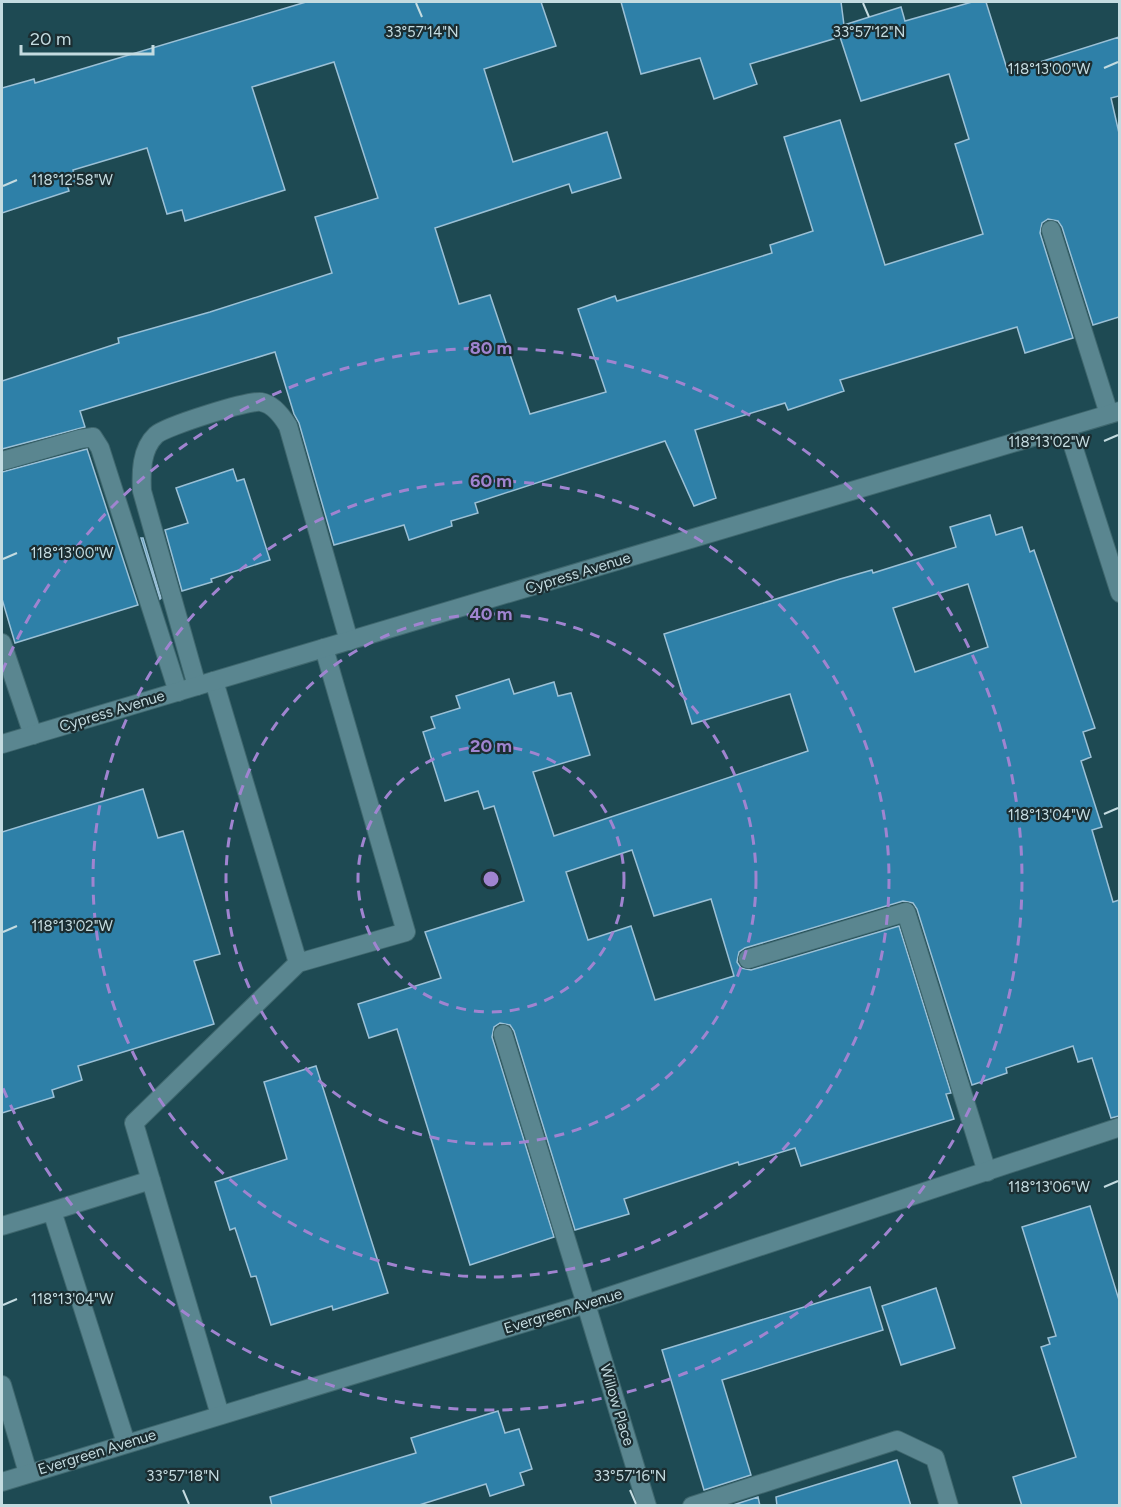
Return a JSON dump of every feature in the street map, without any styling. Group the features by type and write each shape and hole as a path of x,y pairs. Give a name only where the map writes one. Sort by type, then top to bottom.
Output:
{"street":[{"path":"1051,230 1114,412"},
{"path":"298,963 142,491 141,471 144,457 156,435 184,423 251,402 263,402 283,417 288,426 349,641"},
{"name":"Cypress Avenue","path":"2,744 1114,412"},
{"path":"1067,427 1119,593"},
{"path":"2,460 93,437 100,448 178,692"},
{"path":"2,643 33,735"},
{"path":"220,1415 134,1123 298,963 406,932 324,648"},
{"path":"748,959 906,912 987,1172"},
{"name":"Willow Place","path":"503,1034 647,1506"},
{"name":"Evergreen Avenue","path":"2,1482 586,1304 1119,1127"},
{"path":"2,1226 151,1180"},
{"path":"52,1210 126,1443"},
{"path":"2,1385 28,1473"},
{"path":"692,1506 897,1440 934,1458 949,1506"}],"building":[{"path":"306,2 541,2 556,46 484,69 513,162 607,132 621,178 572,193 569,184 435,228 459,304 490,295 530,414 606,392 578,309 615,296 617,301 772,253 770,245 813,231 784,137 840,120 885,265 983,234 955,144 969,139 949,74 861,101 840,37 750,64 757,84 714,99 700,58 641,74 621,2 841,2 844,25 901,7 905,21 972,2 986,2 1008,72 1119,37 1119,96 1111,98 1119,133 1119,317 1093,325 1062,227 1058,221 1048,219 1042,223 1040,233 1073,338 1025,353 1017,327 840,380 844,391 788,410 785,403 695,430 716,498 694,506 665,441 475,503 478,513 451,521 452,526 409,540 404,525 334,545 299,423 294,414 275,352 80,411 85,427 2,449 2,381 119,343 118,338 210,312 332,273 315,217 378,198 334,62 252,87 285,190 185,221 182,210 167,214 147,148 73,170 76,182 67,185 69,191 2,213 2,88 34,79 35,83"},
{"path":"87,449 138,605 15,643 2,599 2,472"},
{"path":"233,469 237,481 244,479 270,560 182,591 165,530 188,523 176,488"},
{"path":"990,515 996,535 1022,527 1030,552 1034,550 1095,728 1083,732 1091,757 1081,761 1102,827 1092,830 1113,902 1119,900 1119,1116 1111,1118 1092,1058 1078,1062 1073,1046 1006,1068 1007,1073 972,1085 917,909 913,903 903,901 745,948 739,952 737,962 741,968 751,970 899,926 951,1093 946,1094 954,1119 801,1166 795,1148 739,1165 738,1162 624,1199 629,1214 575,1230 514,1031 510,1025 500,1023 494,1027 492,1037 554,1237 470,1265 397,1029 369,1038 358,1004 441,978 425,932 524,901 494,806 484,809 478,791 445,801 423,732 435,728 431,717 460,708 456,696 509,679 514,694 554,682 558,696 571,693 590,755 533,772 554,836 808,751 790,694 692,724 664,634 840,579 872,570 873,573 956,547 950,527","holes":["968,584 988,647 915,672 893,608","632,850 654,916 711,899 734,976 655,1000 631,926 588,940 566,872"]},
{"path":"141,538 143,538 160,599"},
{"path":"143,789 158,838 183,831 220,954 194,961 214,1024 78,1066 82,1080 52,1090 54,1097 2,1113 2,832"},
{"path":"316,1066 388,1293 333,1310 332,1306 271,1325 256,1276 251,1277 235,1228 230,1230 215,1182 287,1159 264,1082"},
{"path":"1090,1206 1119,1300 1119,1506 1022,1506 1013,1477 1076,1457 1041,1347 1050,1344 1048,1338 1056,1336 1022,1227"},
{"path":"870,1287 883,1330 722,1380 751,1475 704,1490 662,1350"},
{"path":"936,1288 955,1348 901,1365 882,1306"},
{"path":"498,1411 505,1433 519,1429 532,1469 520,1473 524,1485 490,1496 486,1484 416,1506 272,1506 270,1497 416,1453 411,1438"},
{"path":"897,1460 911,1506 777,1506 776,1497"},
{"path":"758,1497 760,1506 730,1506"}]}
